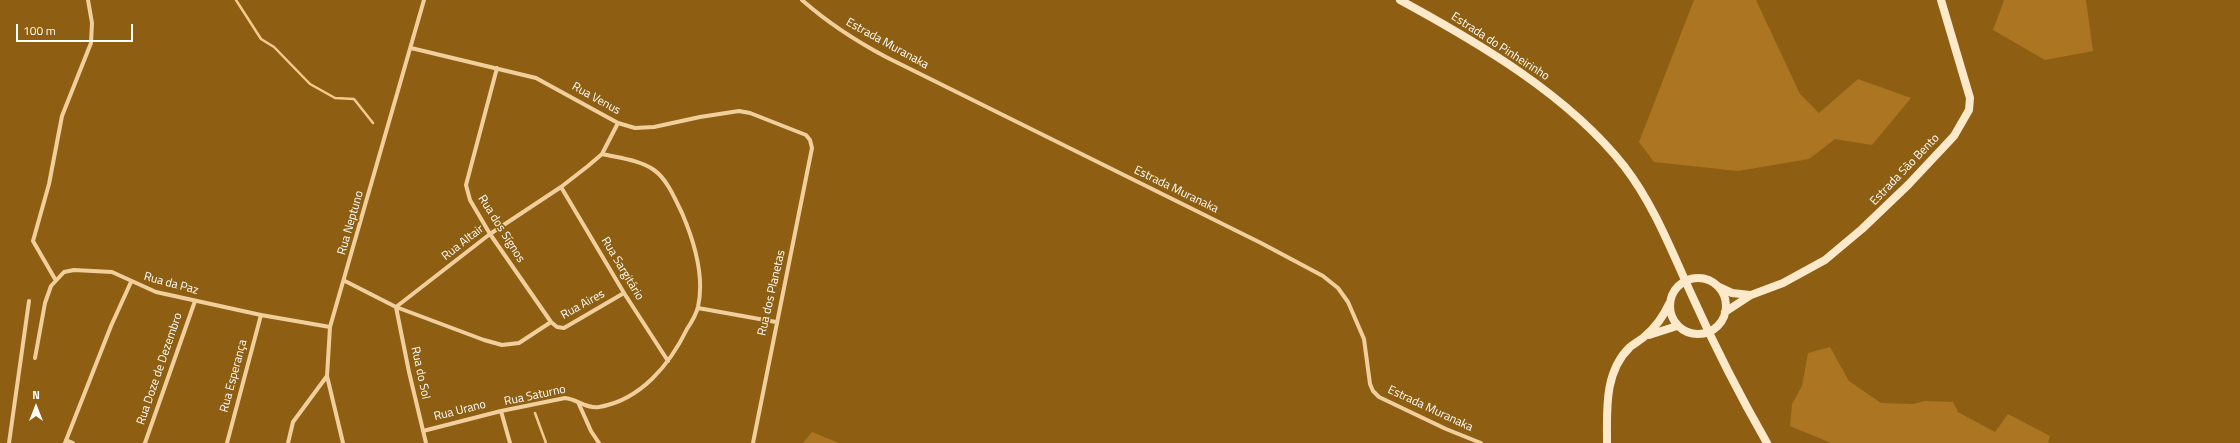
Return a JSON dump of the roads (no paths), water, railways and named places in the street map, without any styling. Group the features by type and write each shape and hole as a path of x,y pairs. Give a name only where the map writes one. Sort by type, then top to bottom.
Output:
{"street":[{"path":"56,279 34,241 49,184 62,116 91,43 92,23 88,0"},
{"name":"Rua Neptuno","path":"343,443 327,376 330,327 345,281 424,0"},
{"name":"Estrada Muranaka","path":"802,0 821,17 856,41 886,57 1260,243 1323,276 1338,288 1348,302 1359,327 1367,353 1370,384 1373,392 1379,397 1439,426 1481,443"},
{"name":"Estrada do Pinheirinho","path":"1400,0 1524,75 1553,97 1605,143 1625,168 1649,205 1737,391 1767,443"},
{"name":"Estrada São Bento","path":"1725,312 1751,295 1783,283 1825,260 1908,185 1941,150 1964,120 1969,110 1968,87 1946,23 1941,0"},
{"name":"Rua Venus","path":"411,48 497,68 546,83 618,123 635,128 654,127 700,117 739,111 750,113 806,135 810,140 812,148"},
{"name":"Rua dos Sígnos","path":"497,68 466,185 470,200 490,234 551,322"},
{"path":"618,123 602,154 646,165 656,171 666,184 688,227 697,257 698,308 776,322"},
{"name":"Rua dos Planetas","path":"753,443 812,148"},
{"name":"Rua Altair","path":"396,307 490,234 561,187 602,154"},
{"name":"Rua Sargitário","path":"561,187 624,293 668,361"},
{"path":"35,358 45,303 51,286 64,272 89,269 112,272 131,282"},
{"path":"1607,443 1608,409 1612,375 1621,357 1631,346 1646,336 1661,321 1677,286 1685,281 1703,279 1718,287 1723,294 1725,312 1719,324 1708,332 1692,334 1678,326 1670,312 1670,304"},
{"path":"345,281 396,307 484,340 502,345 519,343 551,322"},
{"name":"Rua da Paz","path":"66,442 111,326 131,282 156,292 195,301 261,315 330,327"},
{"name":"Estrada São Bento","path":"1718,287 1732,293 1751,295"},
{"name":"Rua Aires","path":"551,322 557,327 564,328 624,293"},
{"path":"9,443 29,301"},
{"name":"Rua Doze de Dezembro","path":"145,443 195,301"},
{"name":"Rua do Sol","path":"396,307 409,372 426,443"},
{"name":"Rua Saturno","path":"510,443 501,411 565,398 592,407 616,401 645,386 668,361 680,344 698,308"},
{"name":"Rua Esperança","path":"227,443 261,315"},
{"path":"1646,336 1678,326"},
{"path":"288,443 293,422 327,376"},
{"path":"578,402 591,431 599,443"},
{"name":"Rua Urano","path":"423,431 501,411"},
{"path":"66,442 73,443"}],"waterway":[{"path":"236,0 261,39 274,47 310,84 335,98 354,99 373,123"},
{"path":"535,413 546,443"}]}
